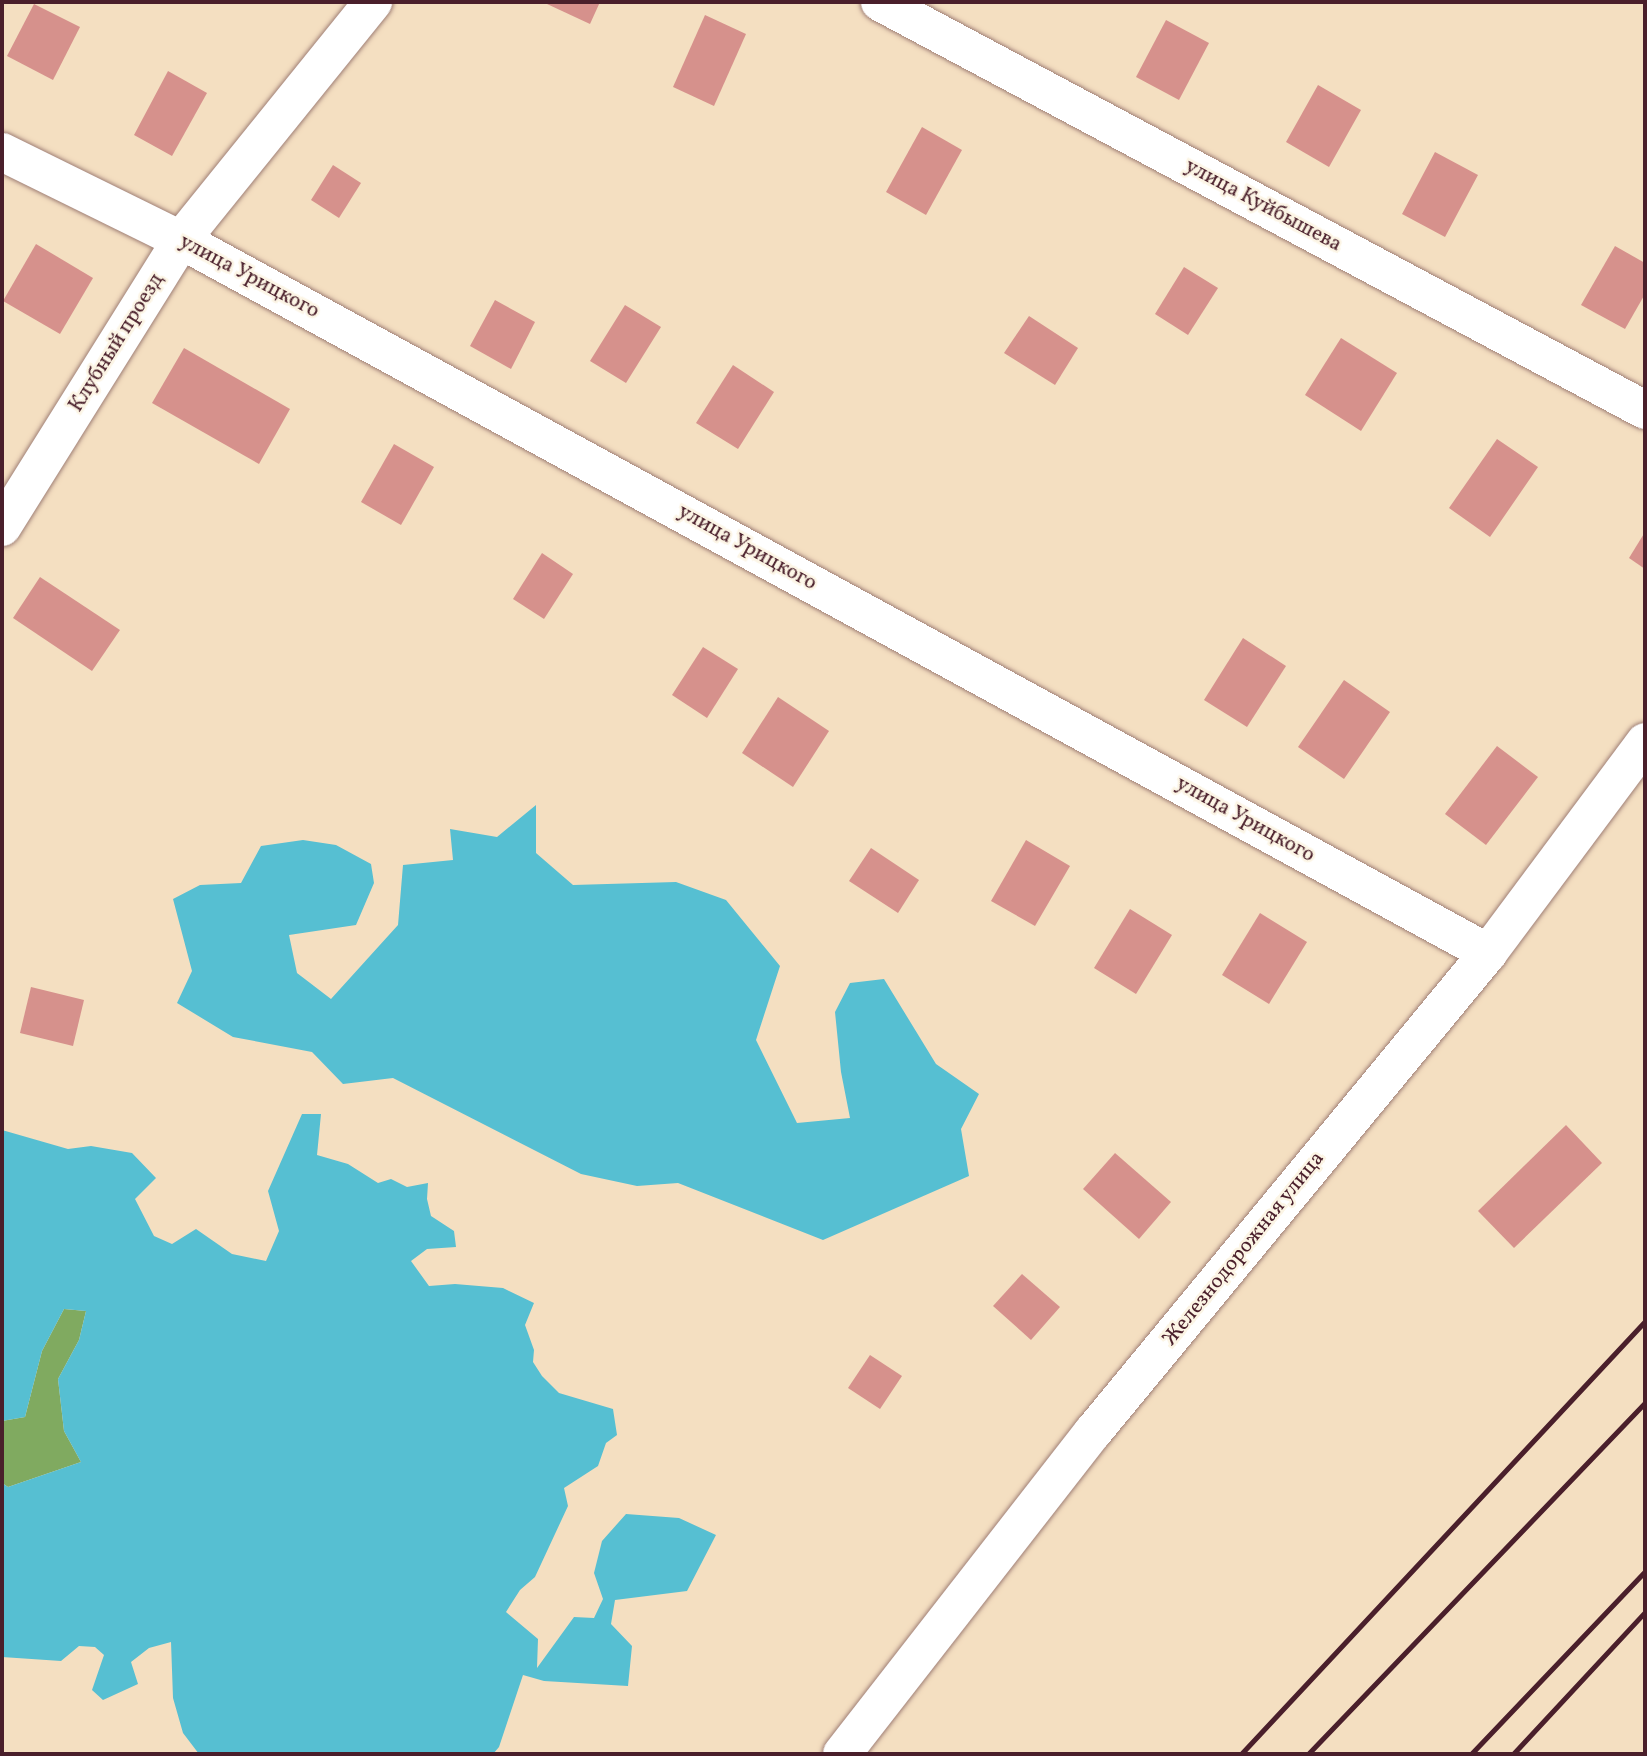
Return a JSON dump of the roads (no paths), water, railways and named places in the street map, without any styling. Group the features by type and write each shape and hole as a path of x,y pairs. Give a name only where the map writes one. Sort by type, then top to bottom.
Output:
{"street":[{"name":"Клубный проезд","path":"2,527 181,240 373,2"},
{"name":"улица Куйбышева","path":"880,2 1645,410"},
{"name":"улица Урицкого","path":"2,152 181,240 1488,953"},
{"name":"Железнодорожная улица","path":"842,1754 1093,1432 1488,953 1645,742"}],"water":[{"path":"536,805 536,853 573,885 676,882 726,900 780,966 756,1040 797,1123 850,1118 841,1072 835,1012 850,983 884,979 936,1064 979,1094 961,1129 969,1176 823,1240 678,1183 637,1186 581,1174 393,1078 343,1084 312,1052 233,1037 177,1003 192,971 173,899 200,885 241,883 261,846 303,840 336,845 371,864 374,883 356,925 289,935 297,973 331,999 398,925 403,865 453,860 450,829 497,837"},
{"path":"302,1114 321,1114 317,1155 348,1164 378,1183 391,1179 407,1187 428,1183 427,1199 431,1216 454,1231 456,1247 427,1249 411,1261 429,1286 455,1284 503,1288 534,1303 525,1325 534,1350 533,1362 542,1376 559,1393 613,1409 617,1435 606,1443 598,1466 564,1488 568,1506 535,1577 520,1590 506,1612 538,1639 537,1668 574,1617 594,1618 603,1599 594,1573 602,1541 626,1514 679,1518 716,1535 687,1591 615,1600 611,1624 632,1646 628,1686 544,1681 523,1675 499,1747 493,1754 199,1754 183,1733 173,1698 171,1642 149,1648 131,1662 138,1684 103,1700 92,1690 104,1655 95,1647 79,1646 61,1661 2,1657 2,1483 8,1487 81,1462 64,1431 58,1379 79,1340 86,1311 64,1309 42,1351 25,1417 2,1421 2,1130 68,1149 91,1146 132,1153 156,1178 135,1199 154,1236 172,1244 196,1229 232,1254 266,1261 279,1231 268,1191"}],"railway":[{"path":"1241,1754 1645,1321"},
{"path":"1308,1754 1645,1402"},
{"path":"1471,1754 1645,1571"},
{"path":"1513,1754 1645,1612"}]}
